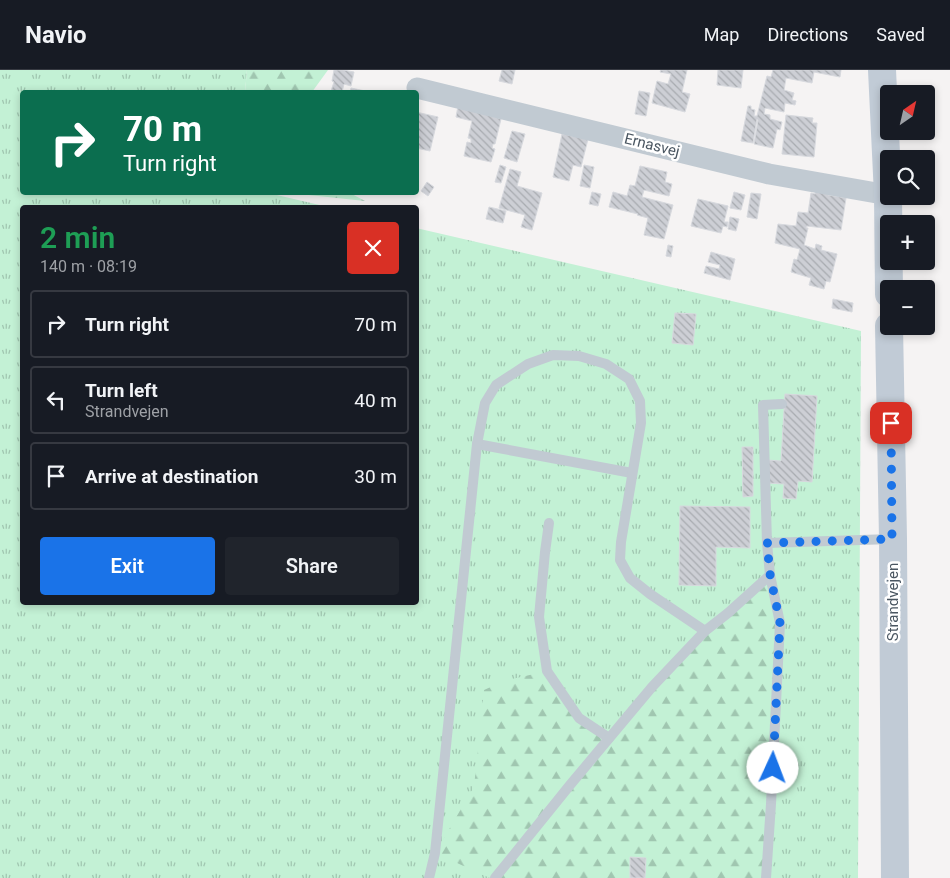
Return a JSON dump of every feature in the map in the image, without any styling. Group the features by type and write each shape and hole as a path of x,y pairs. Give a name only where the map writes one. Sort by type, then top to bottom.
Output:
{"main road":[{"path":"882,70 886,150"},
{"path":"888,205 889,280"},
{"name":"Strandvejen","path":"889,335 895,878"}],"street":[{"name":"Ernasvej","path":"418,88 769,174 880,194"}],"lane":[{"path":"429,878 435,853 477,444 486,403 496,385 528,364 553,355 579,356 606,364 629,378 640,401 641,423 621,542 620,560 630,578 650,594 705,631"},
{"path":"766,878 780,623 770,574 767,543 763,405 782,404"},
{"path":"477,444 632,473"},
{"path":"549,523 539,617 547,671 579,718 609,738"},
{"path":"767,543 892,539"},
{"path":"495,878 652,687 705,631 728,613 770,574"}],"green space":[{"path":"0,70 247,70 245,90 20,90 20,195 277,195 319,205 20,205 20,605 419,605 419,229 861,331 858,878 0,878"},
{"path":"247,70 328,70 313,90 245,90"},
{"path":"309,195 354,195 365,201"},
{"path":"770,575 780,623 766,878 490,878 435,853 474,787 484,690 504,681 547,671 579,718 609,738 652,687"}],"building":[{"path":"334,70 354,72 351,86 344,84 342,90 331,90 334,82 332,81"},
{"path":"502,70 515,70 512,84 499,81"},
{"path":"661,70 687,70 682,92 690,94 685,112 652,103 657,81 668,84 671,74 660,72"},
{"path":"718,70 743,70 741,88 717,85"},
{"path":"773,70 841,70 840,77 814,72 812,83 786,78 784,90 794,93 792,100 796,101 795,105 785,103 784,112 765,108 764,114 770,115 770,119 782,122 780,130 777,129 773,148 754,144 757,119 753,143 741,141 748,106 755,110 754,116 757,116 767,76 771,77"},
{"path":"639,91 650,93 646,116 635,114"},
{"path":"458,106 501,119 495,144 493,144 492,148 495,149 491,162 464,156 467,142 471,143 471,139 468,138 472,121 456,117"},
{"path":"419,113 438,117 430,151 419,149"},
{"path":"786,115 813,118 812,123 817,123 814,157 782,154"},
{"path":"512,131 525,134 517,162 504,158"},
{"path":"562,134 588,139 581,167 573,165 569,181 553,177"},
{"path":"500,165 506,167 501,183 495,182"},
{"path":"584,165 594,167 590,188 580,186"},
{"path":"640,166 667,172 665,182 672,184 669,196 644,190 642,197 673,205 664,239 644,235 648,218 609,207 613,192 627,196 630,185 635,186"},
{"path":"510,169 521,172 517,186 542,193 532,230 521,227 525,215 499,208"},
{"path":"427,182 434,187 428,196 421,191"},
{"path":"816,189 829,191 828,195 846,198 841,230 807,226 806,228 808,228 804,245 815,249 816,244 822,246 821,250 837,254 830,282 826,281 824,289 809,285 811,278 791,272 794,259 797,260 800,249 775,243 778,224 796,226 798,212 808,213 811,193 815,194"},
{"path":"592,192 601,194 598,206 589,204"},
{"path":"734,192 745,195 741,210 730,208"},
{"path":"751,193 761,194 757,219 747,217"},
{"path":"698,199 728,206 724,222 728,222 727,227 723,226 721,233 691,226"},
{"path":"489,207 506,211 503,223 486,219"},
{"path":"730,217 739,219 736,231 728,229"},
{"path":"668,245 673,246 671,257 666,256"},
{"path":"711,252 735,259 730,280 704,273 706,266 719,269 720,265 708,262"},
{"path":"833,299 853,303 852,312 832,308"},
{"path":"675,313 696,314 693,345 672,343"},
{"path":"785,394 817,396 812,482 798,481 796,499 783,498 784,484 767,483 768,460 781,461"},
{"path":"742,447 753,447 753,496 743,497"},
{"path":"680,506 750,507 750,548 716,547 716,586 679,585"},
{"path":"630,857 646,858 645,878 630,878"}],"route":[{"path":"773,768 780,623 770,574 767,543 892,539 891,423"}]}
